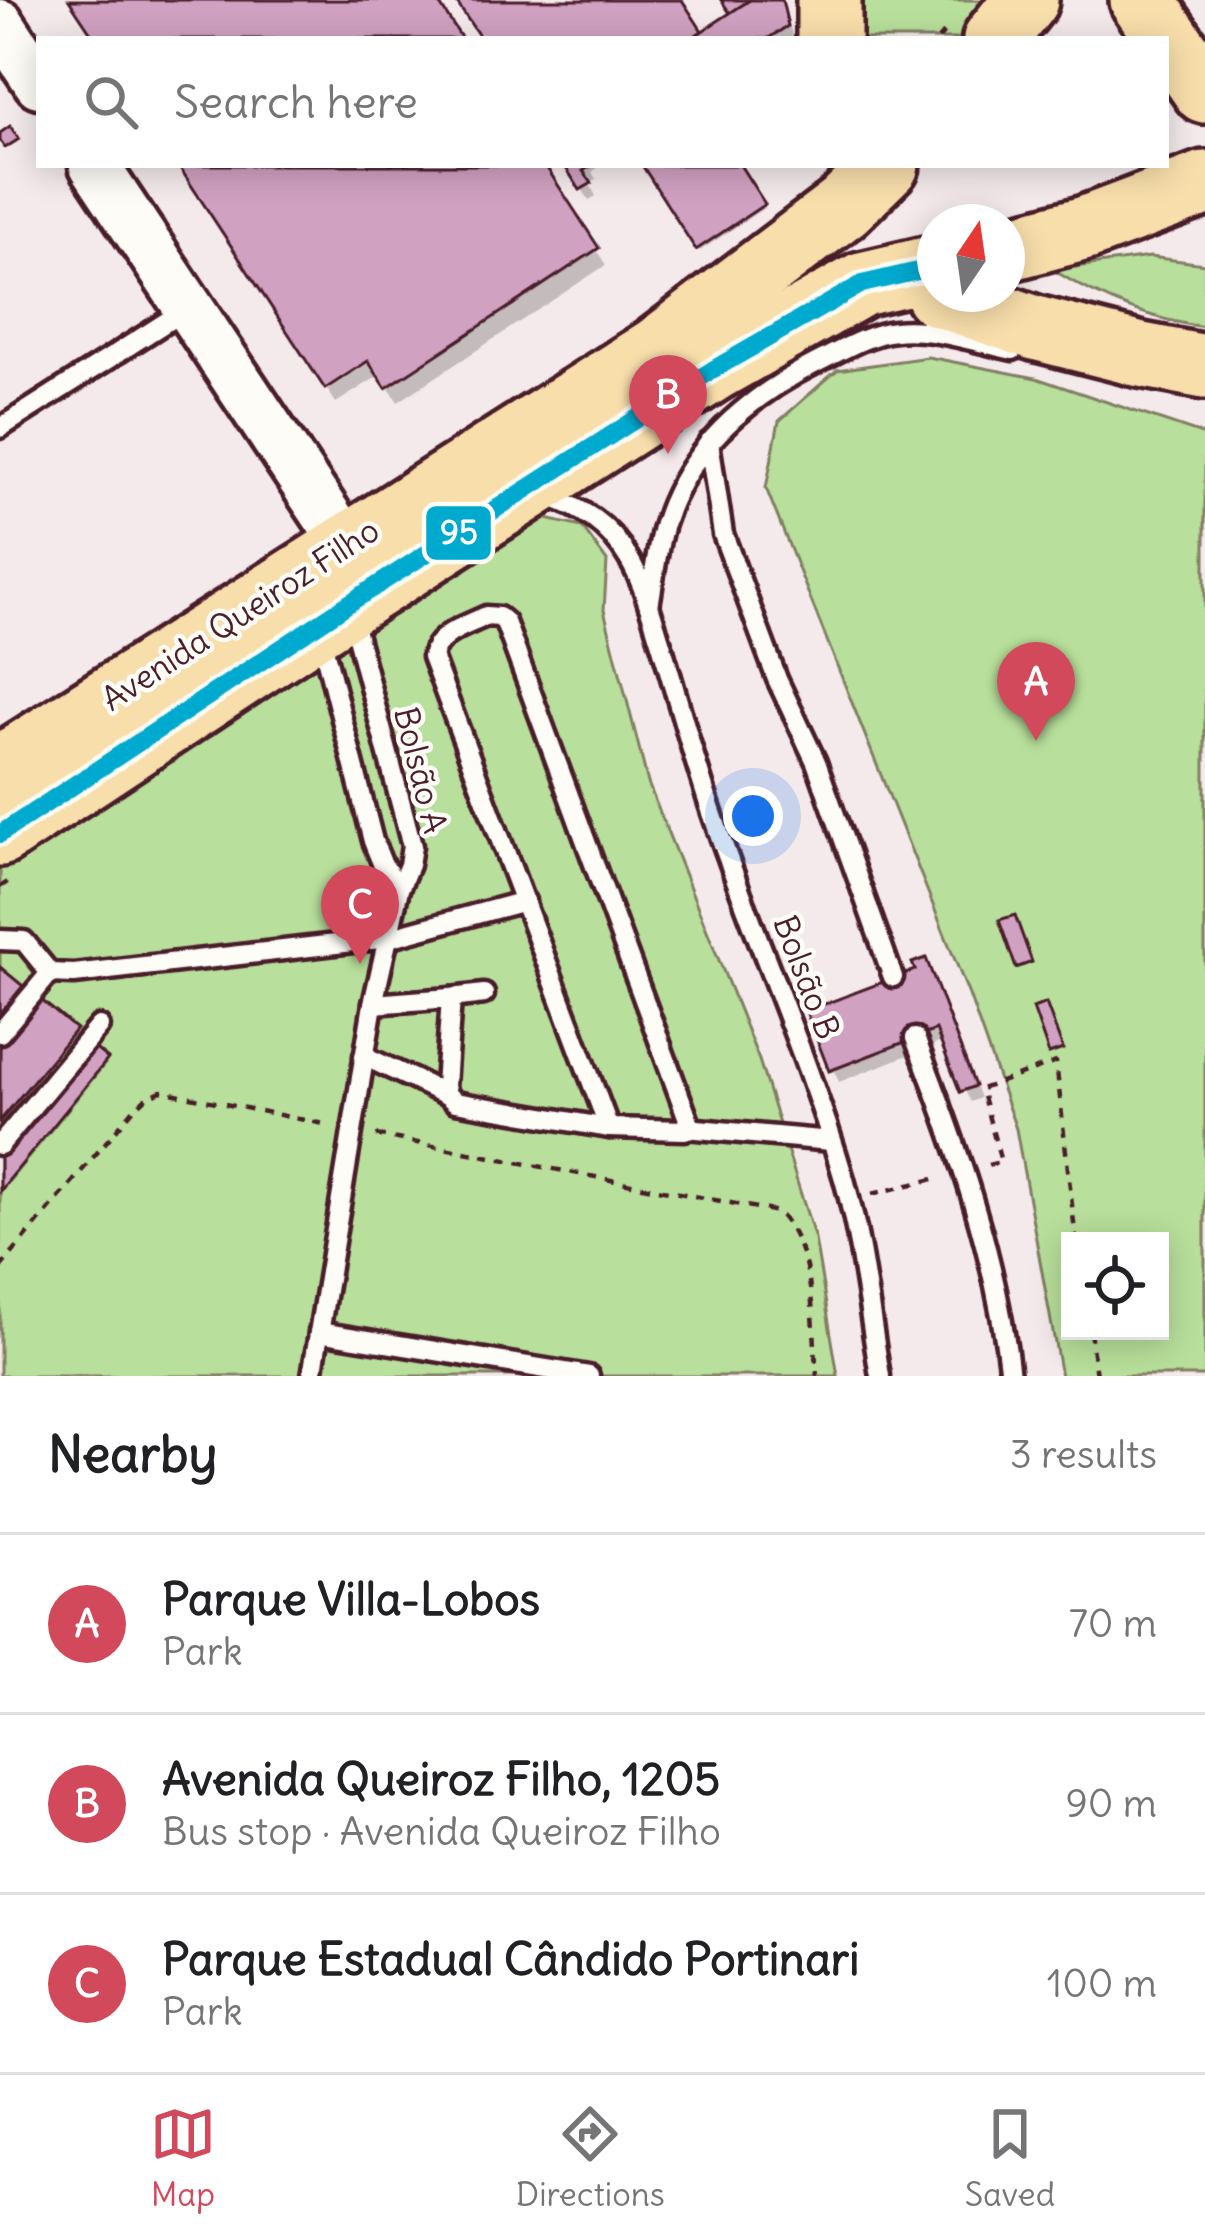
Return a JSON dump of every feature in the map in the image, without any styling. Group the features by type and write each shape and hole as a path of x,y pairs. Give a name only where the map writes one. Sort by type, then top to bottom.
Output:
{"highway":[{"path":"829,36 830,0"},
{"path":"997,36 1026,0"},
{"path":"1142,0 1167,36"},
{"path":"1169,39 1205,91"},
{"path":"793,248 822,168"},
{"name":"Avenida Queiroz Filho","path":"0,834 347,590 793,248 884,168"},
{"path":"1025,244 1086,228 1205,183"},
{"name":"Avenida Queiroz Filho","path":"0,768 347,590 528,490 714,369 862,284 917,271"},
{"path":"862,284 917,289"},
{"path":"988,312 1129,361 1205,367"}],"street":[{"path":"0,24 36,78"},
{"path":"96,168 189,308 347,590"}],"lane":[{"path":"0,428 189,308"},
{"name":"Bolsão B","path":"650,606 663,526 682,481 709,442 748,404 798,372 890,331 921,331 1023,352"},
{"path":"709,442 723,534 777,679 816,762 893,977"},
{"name":"Bolsão B","path":"528,490 592,515 612,534 631,561 650,606 708,802 832,1141 849,1200 880,1376"},
{"name":"Bolsão A","path":"347,590 328,675 373,841 399,889"},
{"name":"Bolsão A","path":"347,590 412,846 399,889"},
{"path":"609,1128 432,657 441,639 486,616 505,622 688,1119 686,1128"},
{"path":"313,1376 364,1056 399,889"},
{"path":"0,940 24,941 50,973 74,974 388,938 525,902"},
{"path":"0,1033 50,973"},
{"path":"374,1004 484,994"},
{"path":"447,1095 451,998"},
{"path":"0,1145 99,1026"},
{"path":"915,1038 965,1172 998,1298 1010,1376"},
{"path":"364,1056 455,1102 609,1128 686,1128 832,1141"},
{"path":"320,1332 590,1376"}],"path":[{"path":"849,1200 1001,1162 981,1089 1056,1062 1075,1232"},
{"path":"0,1268 133,1110 161,1091 778,1212 792,1228 805,1257 818,1376"},
{"path":"1091,1340 1096,1376"}],"green space":[{"path":"854,0 993,0 961,36 853,36"},
{"path":"1150,257 1205,264 1205,327 1126,307 1053,270"},
{"path":"928,357 1036,378 1205,435 1205,1376 1061,1376 1016,1129 969,995 766,488 779,421 837,370"},
{"path":"542,518 582,527 607,561 604,610 648,783 759,1060 815,1239 838,1376 0,1376 0,867 496,538"}],"building":[{"path":"69,0 437,0 460,36 93,36"},
{"path":"455,0 682,0 702,31 694,36 479,36"},
{"path":"721,0 750,0 730,13"},
{"path":"750,0 782,0 788,26 772,36 695,36"},
{"path":"10,126 19,139 5,148 0,133"},
{"path":"180,168 547,168 599,248 386,388 368,361 325,389"},
{"path":"566,168 588,168 583,171 592,183 580,190"},
{"path":"644,168 742,168 765,204 696,250"},
{"path":"1015,915 1032,962 1016,968 999,920"},
{"path":"926,958 975,1086 960,1092 936,1030 829,1071 806,1011 915,970 912,963"},
{"path":"0,967 23,986 0,1014"},
{"path":"40,999 76,1029 0,1121 0,1048"},
{"path":"1046,1003 1063,1049 1049,1054 1033,1008"},
{"path":"91,1045 108,1059 0,1191 0,1157"}],"transit line":[{"name":"95","path":"0,834 714,369 862,284 917,271"}],"place":[{"name":"Avenida Queiroz Filho, 1205","path":"668,454"},
{"name":"Parque Villa-Lobos","path":"1036,741"},
{"name":"Parque Estadual Cândido Portinari","path":"360,964"}]}
